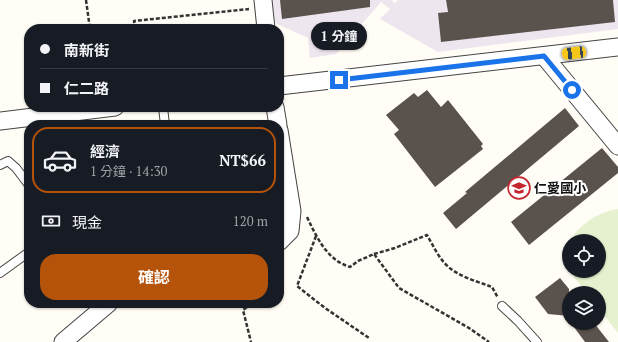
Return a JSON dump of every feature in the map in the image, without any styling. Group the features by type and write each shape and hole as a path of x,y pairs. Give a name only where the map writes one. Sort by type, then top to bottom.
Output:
{"street":[{"path":"263,4 265,24"},
{"path":"284,85 618,48"},
{"path":"544,56 618,146"},
{"path":"0,121 75,112"},
{"path":"284,161 292,211 290,231 284,237"},
{"path":"63,342 103,308"}],"lane":[{"path":"0,166 8,161 24,178"},
{"path":"0,273 24,256"},
{"path":"502,306 537,342"}],"path":[{"path":"86,0 89,24"},
{"path":"134,24 134,21 263,4"},
{"path":"369,338 325,308 297,286 316,236 322,246 340,264 350,267 358,261 374,254 395,248 427,235 441,258 450,269 492,287 502,306"},
{"path":"374,254 399,288 469,328 489,342"},
{"path":"246,308 244,310 251,342"}],"shaded area":[{"path":"272,0 391,0 395,3 398,0 446,0 448,12 615,22 613,0 618,0 618,29 438,52 380,19 390,9 381,2 336,54 310,58 308,38 284,27 284,24 273,22"}],"green space":[{"path":"618,209 618,333 606,318 606,286 581,286 575,278 606,278 606,234 575,234 584,224 596,216"}],"building":[{"path":"280,0 370,0 370,7 282,19"},
{"path":"446,0 613,0 615,22 441,42 438,13 448,12"},
{"path":"427,90 441,107 448,100 483,144 481,146 483,149 435,187 394,134 399,130 386,115 414,93 418,97"},
{"path":"565,108 579,126 456,229 443,213 467,193 465,192"},
{"path":"602,148 618,167 618,173 529,245 511,222"},
{"path":"560,278 567,286 562,286 562,315 548,314 535,297"},
{"path":"576,330 600,330 609,342 585,342"}],"place":[{"name":"仁愛國小","path":"519,188"}],"route":[{"path":"339,80 544,56 572,90"}]}
